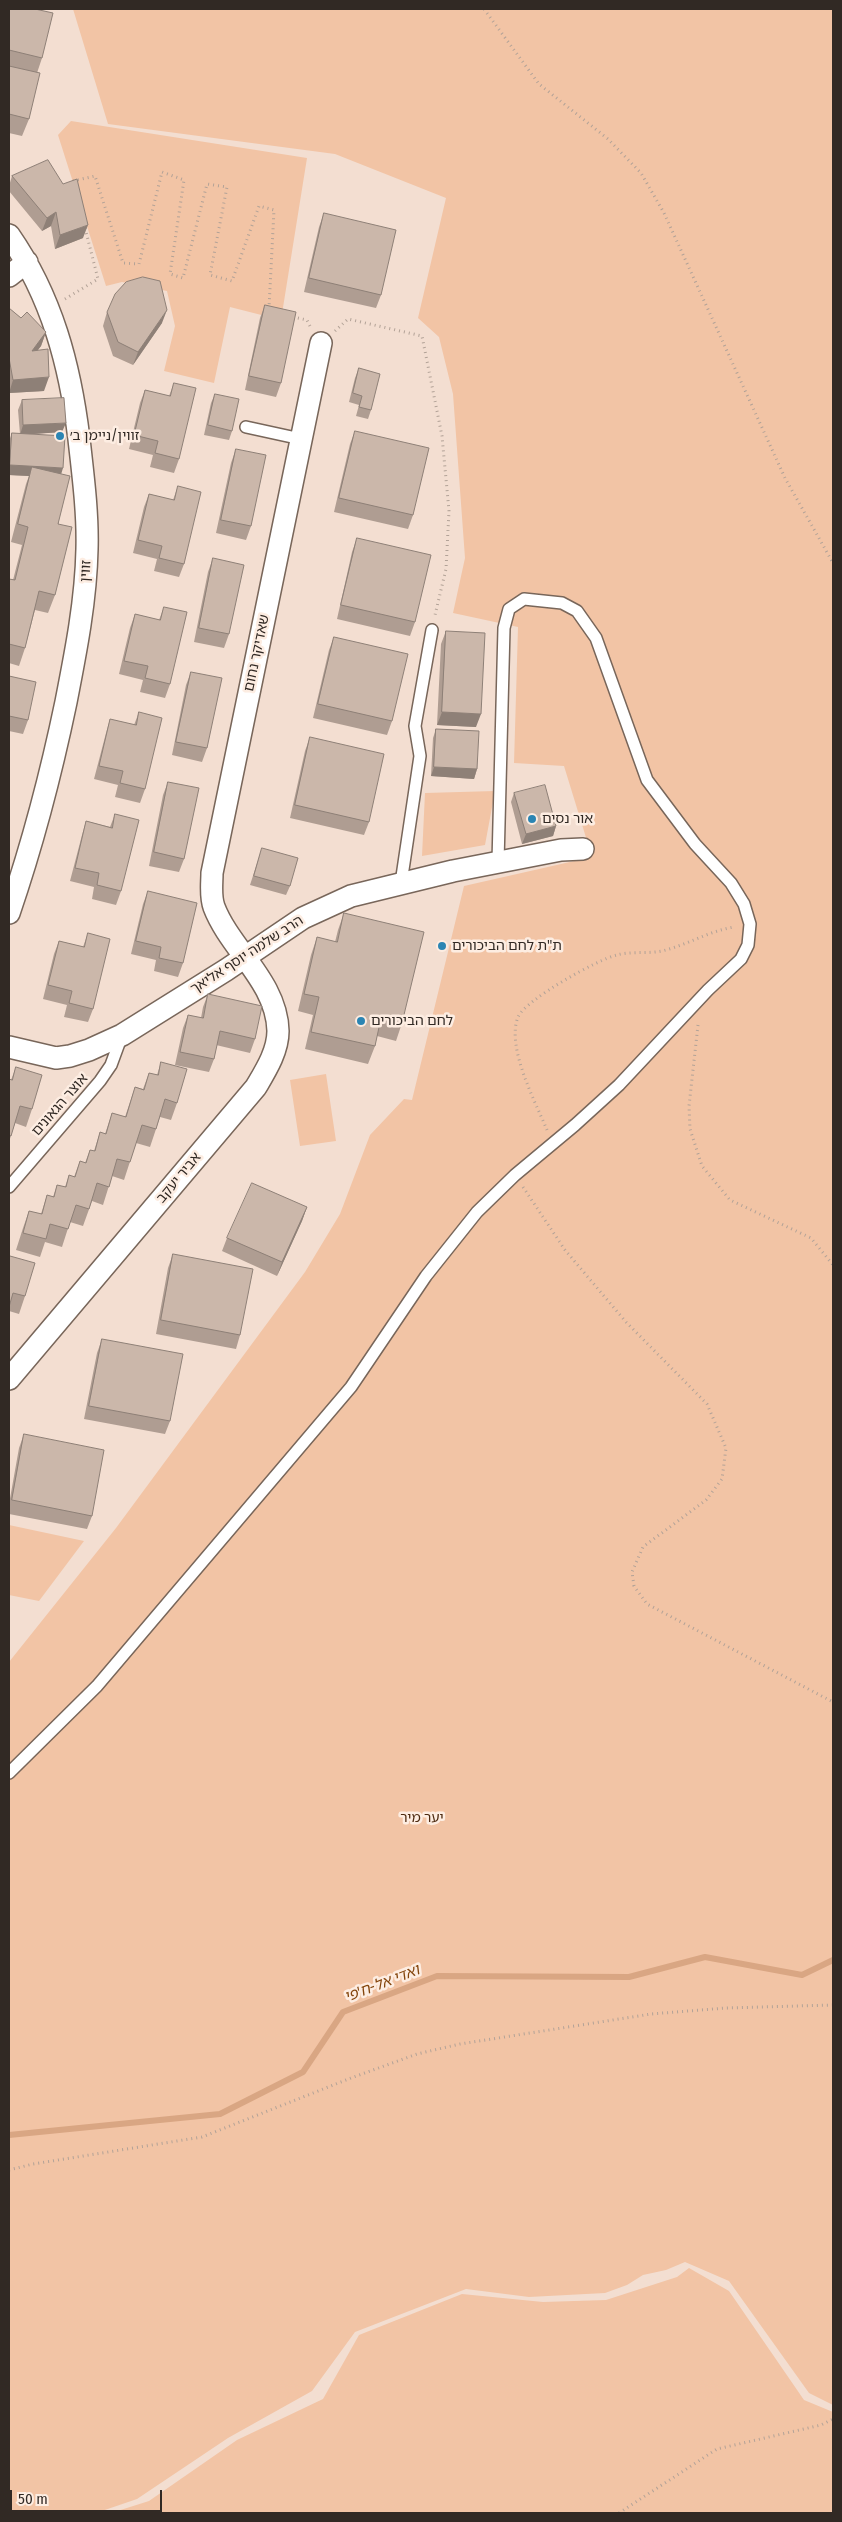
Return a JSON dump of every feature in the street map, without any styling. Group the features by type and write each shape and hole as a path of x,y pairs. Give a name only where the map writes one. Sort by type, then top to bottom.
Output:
{"street":[{"name":"זווין","path":"9,235 26,262 50,308 70,375 76,412 88,546 86,579 72,674 44,805 9,913"},
{"path":"9,276 26,262"},
{"name":"שאדיקר נחום","path":"245,956 222,923 214,905 212,872 321,343"},
{"name":"הרב שלמה יוסף אליאך","path":"9,1047 56,1058 70,1056 122,1034 245,956 280,931 325,907 351,896 498,862 561,850 583,849"},
{"name":"אביר יעקב","path":"9,1379 256,1087 267,1068 276,1047 278,1030 273,1007 264,986 245,956"}],"lane":[{"path":"246,427 301,439"},
{"path":"9,1773 97,1686 350,1387 426,1276 477,1212 515,1175 619,1085 708,990 741,958 748,944 750,924 744,904 731,883 695,844 647,780 596,638 577,611 562,603 524,599 509,609 504,638 498,862"},
{"path":"401,884 420,756 414,726 432,630"},
{"name":"אוצר הגאונים","path":"9,1187 100,1081 111,1065 122,1034"}],"path":[{"path":"484,9 538,84 608,139 641,173 664,213 785,478 833,563"},
{"path":"76,190 73,181 95,176 123,263 139,264 162,172 184,180 170,274 183,278 207,184 227,187 210,275 232,280 258,206 274,210 269,312"},
{"path":"50,308 98,279 85,225"},
{"path":"288,316 307,320 321,343 348,319 422,336 442,436 449,511 446,569 432,630"},
{"path":"552,1144 515,1050 518,1017 534,1000 595,962 618,954 662,951 719,929 750,924"},
{"path":"698,1023 689,1106 690,1129 702,1166 730,1200 811,1238 833,1265"},
{"path":"515,1175 565,1250 626,1322 707,1404 726,1448 722,1479 706,1500 643,1547 632,1572 634,1586 647,1604 833,1702"},
{"path":"9,2170 33,2164 202,2137 417,2054 460,2044 651,2014 726,2008 833,2005"},
{"path":"619,2513 717,2450 821,2425 833,2419"}],"green space":[{"name":"יער מיר","path":"73,9 833,9 833,2405 809,2393 729,2281 685,2262 666,2270 643,2275 627,2285 605,2293 529,2297 466,2289 355,2332 312,2391 228,2438 137,2499 96,2513 9,2513 9,1662 116,1528 305,1272 340,1214 370,1135 404,1099 412,1100 464,886 592,857 564,766 514,763 518,627 453,613 465,558 453,394 439,337 418,318 446,198 335,154 108,124"},
{"path":"71,121 307,158 281,320 230,307 214,383 164,371 175,326 167,291 122,282 106,286 58,135"},
{"path":"495,791 485,845 422,856 425,793"},
{"path":"326,1074 336,1141 300,1146 290,1080"},
{"path":"9,1525 84,1541 39,1601 9,1595"},
{"path":"689,2268 729,2291 804,2400 833,2412 833,2513 111,2513 149,2501 237,2440 323,2399 359,2335 462,2294 543,2302 606,2300 677,2277"}],"building":[{"path":"9,9 35,9 53,13 42,58 9,50"},
{"path":"9,66 40,73 29,119 9,114"},
{"path":"48,160 63,184 77,179 88,225 60,235 56,212 47,218 12,176"},
{"path":"324,213 396,230 381,295 309,278"},
{"path":"143,277 160,281 167,310 138,352 118,342 107,312 115,294 126,282"},
{"path":"265,305 296,312 281,383 249,376"},
{"path":"9,308 21,318 27,312 46,332 32,351 48,349 49,377 13,380 9,358"},
{"path":"359,368 380,374 371,410 359,407 362,396 353,393"},
{"path":"174,383 196,388 179,459 155,453 158,441 134,435 145,390 170,396"},
{"path":"215,394 239,399 232,431 208,425"},
{"path":"64,398 66,423 23,425 22,400"},
{"path":"355,431 429,448 413,515 339,498"},
{"path":"12,433 65,436 63,468 10,465"},
{"path":"236,449 266,455 251,526 221,520"},
{"path":"32,467 70,476 58,524 72,527 55,595 39,591 25,648 9,644 9,579 15,580 28,527 18,524"},
{"path":"178,486 201,492 184,564 159,558 162,546 138,540 149,494 174,500"},
{"path":"357,538 431,555 415,622 341,605"},
{"path":"213,558 244,565 229,634 199,628"},
{"path":"164,607 187,612 170,684 145,678 148,666 124,661 135,614 160,620"},
{"path":"446,631 485,633 481,714 442,712"},
{"path":"334,637 408,654 392,721 318,704"},
{"path":"191,672 222,678 207,748 176,742"},
{"path":"9,676 36,682 28,720 9,716"},
{"path":"139,712 162,718 145,789 120,783 123,771 99,766 110,719 136,725"},
{"path":"436,729 479,731 477,769 434,767"},
{"path":"310,737 384,754 369,822 295,805"},
{"path":"168,782 199,788 184,859 154,852"},
{"name":"אור נסים","path":"545,785 556,826 526,834 514,793"},
{"path":"115,814 139,820 121,891 97,885 99,873 75,868 86,821 112,828"},
{"path":"262,848 298,858 290,886 254,876"},
{"path":"148,891 197,903 183,963 159,958 161,947 136,941"},
{"path":"344,913 424,932 402,1023 381,1018 375,1046 311,1032 319,997 304,994 317,937 337,942"},
{"path":"88,933 110,939 93,1009 69,1003 72,991 48,985 59,941 84,947"},
{"path":"208,994 262,1006 255,1039 220,1031 214,1059 180,1052 188,1015 203,1018"},
{"path":"161,1062 187,1069 177,1103 165,1099 156,1129 142,1125 130,1162 117,1159 109,1187 97,1183 89,1209 76,1205 68,1229 50,1224 46,1239 23,1233 29,1211 42,1214 47,1195 54,1197 57,1185 66,1187 69,1175 75,1177 80,1161 86,1163 90,1150 95,1151 100,1132 106,1134 112,1113 126,1117 135,1087 144,1090 149,1073 158,1075"},
{"path":"16,1067 42,1075 32,1109 20,1106 11,1136 9,1135 9,1079 12,1080"},
{"path":"252,1183 307,1207 282,1262 227,1238"},
{"path":"173,1254 253,1269 240,1335 161,1320"},
{"path":"10,1256 35,1263 25,1296 13,1293 9,1307 9,1259"},
{"path":"102,1339 183,1354 170,1421 89,1406"},
{"path":"24,1434 104,1450 92,1516 12,1500"}],"waterway":[{"name":"ואדי אל-ח'פי","path":"9,2135 220,2114 303,2072 343,2012 437,1976 629,1977 705,1957 802,1975 833,1960"}],"place":[{"name":"זווין/ניימן ב׳","path":"60,436"},
{"name":"אור נסים","path":"532,819"},
{"name":"ת\"ת לחם הביכורים","path":"442,946"},
{"name":"לחם הביכורים","path":"361,1021"}]}
